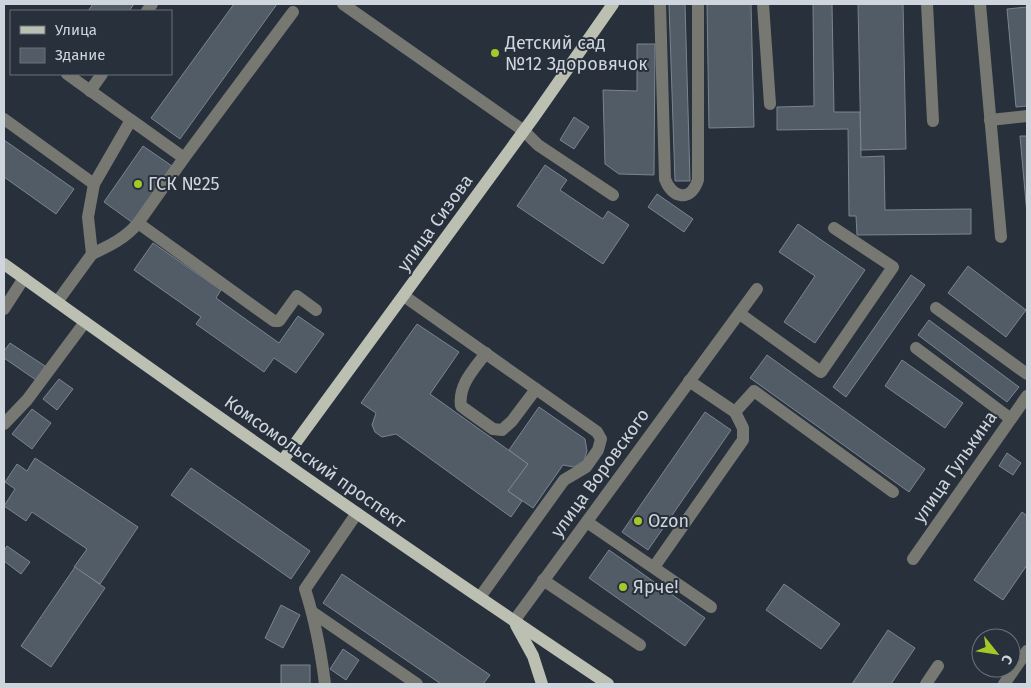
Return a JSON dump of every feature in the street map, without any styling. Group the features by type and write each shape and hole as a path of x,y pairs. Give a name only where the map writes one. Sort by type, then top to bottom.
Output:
{"main road":[{"name":"улица Сизова","path":"283,460 524,131 613,4"},
{"name":"Комсомольский проспект","path":"4,264 357,513 608,684"},
{"path":"514,621 527,642 542,684"}],"street":[{"path":"343,4 524,131 538,145 613,195"},
{"path":"660,4 665,179 668,188 674,193 682,195 690,194 695,189 698,180 698,4"},
{"path":"763,4 770,104"},
{"path":"927,4 933,121"},
{"path":"980,4 1001,237"},
{"path":"57,302 92,254 113,244 131,232 293,12"},
{"path":"68,75 184,158"},
{"path":"90,91 101,75"},
{"path":"990,120 1027,116"},
{"path":"4,120 94,184"},
{"path":"92,254 88,217 94,184 132,120"},
{"path":"138,223 274,321 279,321 298,296 316,310"},
{"path":"740,314 821,372 893,267 834,228"},
{"path":"4,309 24,278"},
{"name":"улица Воровского","path":"514,621 757,289"},
{"path":"404,296 597,432 601,440 598,450 586,467 564,480 480,598"},
{"path":"936,308 1027,374"},
{"path":"4,424 27,400 85,322"},
{"path":"916,348 1011,419"},
{"path":"486,353 463,386 460,406 493,429 502,430 512,421 536,389"},
{"path":"654,567 743,440 743,428 735,412 689,380"},
{"path":"735,412 754,391 893,492"},
{"name":"улица Гулькина","path":"913,559 1027,396"},
{"path":"325,684 322,658 305,589 357,513"},
{"path":"587,522 711,607"},
{"path":"543,580 640,645"},
{"path":"312,612 417,684"},
{"path":"1004,684 1027,651"},
{"path":"926,684 938,666"}],"building":[{"path":"93,4 134,4 130,10 89,10"},
{"path":"234,4 277,4 180,139 151,118"},
{"path":"669,4 685,4 690,181 675,181"},
{"path":"707,4 751,4 754,127 709,128"},
{"path":"813,4 832,4 834,112 860,112 861,157 884,156 885,210 971,209 971,234 857,235 856,216 849,216 848,129 777,130 777,107 814,106"},
{"path":"858,4 903,4 906,149 861,150"},
{"path":"1027,7 1027,106 1016,107 1007,9"},
{"path":"637,44 655,44 654,175 619,174 605,164 603,90 637,91"},
{"path":"574,117 589,127 574,149 560,140"},
{"path":"1020,136 1027,136 1027,214"},
{"path":"4,140 74,189 56,214 4,177"},
{"name":"ГСК №25","path":"143,146 172,166 133,223 104,202"},
{"path":"545,165 567,180 560,190 603,219 608,211 629,225 603,264 517,206"},
{"path":"657,194 693,219 684,232 648,207"},
{"path":"798,224 865,270 815,343 784,322 815,276 779,252"},
{"path":"153,243 221,290 216,298 279,343 298,316 324,334 296,373 274,358 264,372 196,324 201,317 134,270"},
{"path":"968,266 1026,310 1006,337 948,293"},
{"path":"911,275 925,285 846,397 833,387"},
{"path":"929,320 1019,387 1007,402 918,335"},
{"path":"417,324 459,352 430,394 528,464 508,491 522,501 511,517 396,434 382,437 375,432 372,425 376,413 361,403"},
{"path":"10,343 45,366 36,380 4,358 4,351"},
{"path":"767,355 925,469 909,492 750,378"},
{"path":"902,360 963,403 945,428 885,386"},
{"path":"59,379 73,389 57,410 43,399"},
{"path":"539,407 585,439 587,451 584,461 574,467 563,465 533,508 508,491 528,464 509,450"},
{"path":"32,409 51,423 32,449 12,434"},
{"path":"705,412 731,430 648,550 622,532"},
{"path":"1007,453 1021,463 1013,475 999,466"},
{"path":"35,458 138,527 100,584 74,567 87,549 32,512 26,521 4,506 15,489 5,482 17,464 27,471"},
{"path":"191,468 310,551 291,579 171,495"},
{"path":"1022,512 1027,516 1027,565 1003,600 974,580"},
{"path":"7,546 30,562 21,574 4,561 4,551"},
{"path":"609,550 705,618 685,646 589,578"},
{"path":"75,567 105,588 51,667 21,646"},
{"path":"342,574 490,675 483,684 441,684 323,603"},
{"path":"784,584 840,624 821,649 766,610"},
{"path":"281,605 300,615 283,648 265,638"},
{"path":"888,630 915,648 891,684 852,684"},
{"path":"343,649 359,660 346,680 330,669"},
{"path":"281,665 310,665 310,684 281,684"}],"place":[{"name":"Детский сад №12 Здоровячок","path":"495,53"},
{"name":"ГСК №25","path":"138,184"},
{"name":"Ozon","path":"638,521"},
{"name":"Ярче!","path":"623,587"}]}
